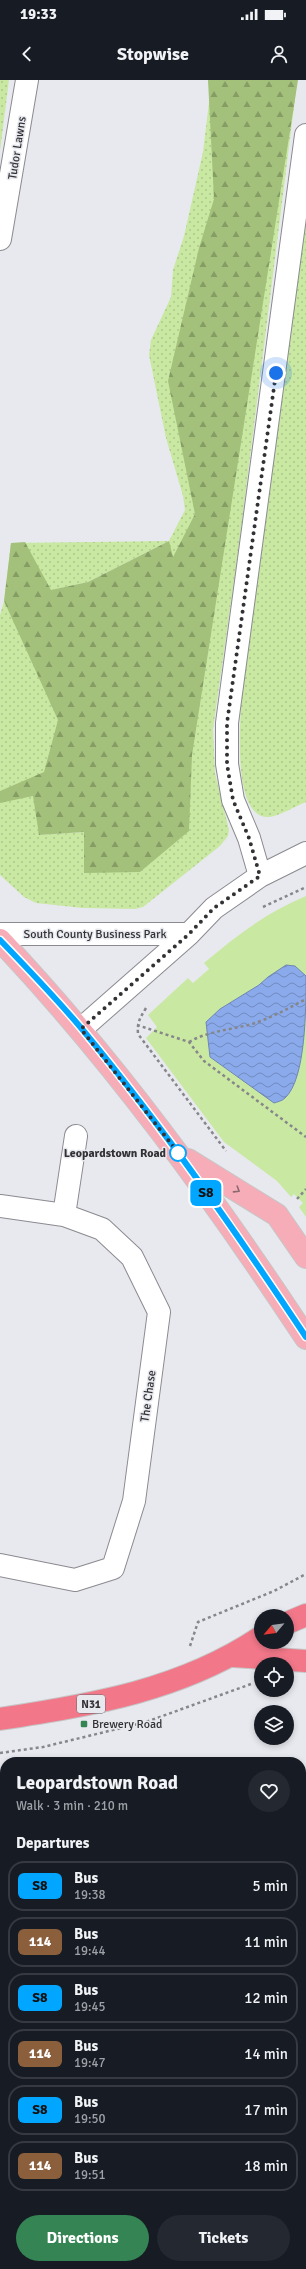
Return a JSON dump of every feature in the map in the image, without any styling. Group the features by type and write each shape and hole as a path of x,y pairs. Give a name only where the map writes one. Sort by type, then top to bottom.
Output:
{"highway":[{"name":"N31","path":"0,1719 80,1707 143,1692 233,1656 254,1642"},
{"name":"N31","path":"233,1656 306,1661"}],"main road":[{"path":"0,940 81,1029 180,1155 306,1338"},
{"path":"180,1155 277,1215 306,1257"}],"street":[{"name":"Tudor Lawns","path":"0,239 27,80"},
{"path":"260,876 249,838 233,800 227,764 227,723 306,135"},
{"name":"South County Business Park","path":"81,1029 189,934 214,908 260,876 306,853"},
{"name":"South County Business Park","path":"0,934 189,934"},
{"path":"64,1215 76,1136"},
{"name":"The Chase","path":"0,1206 64,1215 102,1229 132,1257 159,1312 134,1500 113,1568 75,1580 0,1565"}],"path":[{"path":"256,911 306,887"},
{"path":"189,1042 203,1034 255,1023 278,1014 306,999"},
{"path":"148,1005 139,1017 137,1025 138,1034 228,1154"},
{"path":"137,1025 189,1042 204,1062 306,1137"},
{"path":"198,1622 274,1591 306,1574"},
{"path":"0,1753 43,1748 146,1722 254,1683"}],"green space":[{"path":"0,80 9,80 0,151"},
{"path":"208,80 285,80 297,83 238,553 213,729 215,773 229,830 228,836 220,846 143,907 135,909 83,908 36,903 24,897 0,875 0,615 4,601 69,700 39,835 84,832 169,541 185,510 183,496 166,438 149,355 151,340 171,297 173,270 184,236 203,152 210,94"},
{"path":"208,80 298,80 192,755 189,831 140,872 84,873 84,832 39,835 33,796 0,803 0,791 44,772 58,720 4,601 11,543 25,542 51,590 88,582 169,541 173,557 195,514 168,381 199,248 214,199"},
{"path":"306,210 306,802 283,813 269,817 257,813 248,801 243,784 240,763 240,721 242,691"},
{"path":"169,541 88,582 4,601 11,543"},
{"path":"306,896 306,1217 299,1207 303,1203 294,1194 291,1197 277,1181 224,1142 146,1038 157,1027 148,1015 188,978 193,983 209,969 204,963 252,925 278,909"}],"water":[{"path":"286,965 295,966 306,976 305,1024 301,1059 292,1089 284,1099 274,1103 210,1057 206,1022 220,1009 259,985"}],"bus line":[{"name":"S8","path":"0,940 43,985 132,1091 180,1155 306,1337"}],"place":[{"name":"Leopardstown Road","path":"178,1153"},
{"name":"Brewery Road","path":"84,1724"}],"route":[{"path":"178,1153 180,1155 132,1091 81,1029 189,934 214,908 260,876 249,838 233,800 227,764 227,723 276,373"}]}
